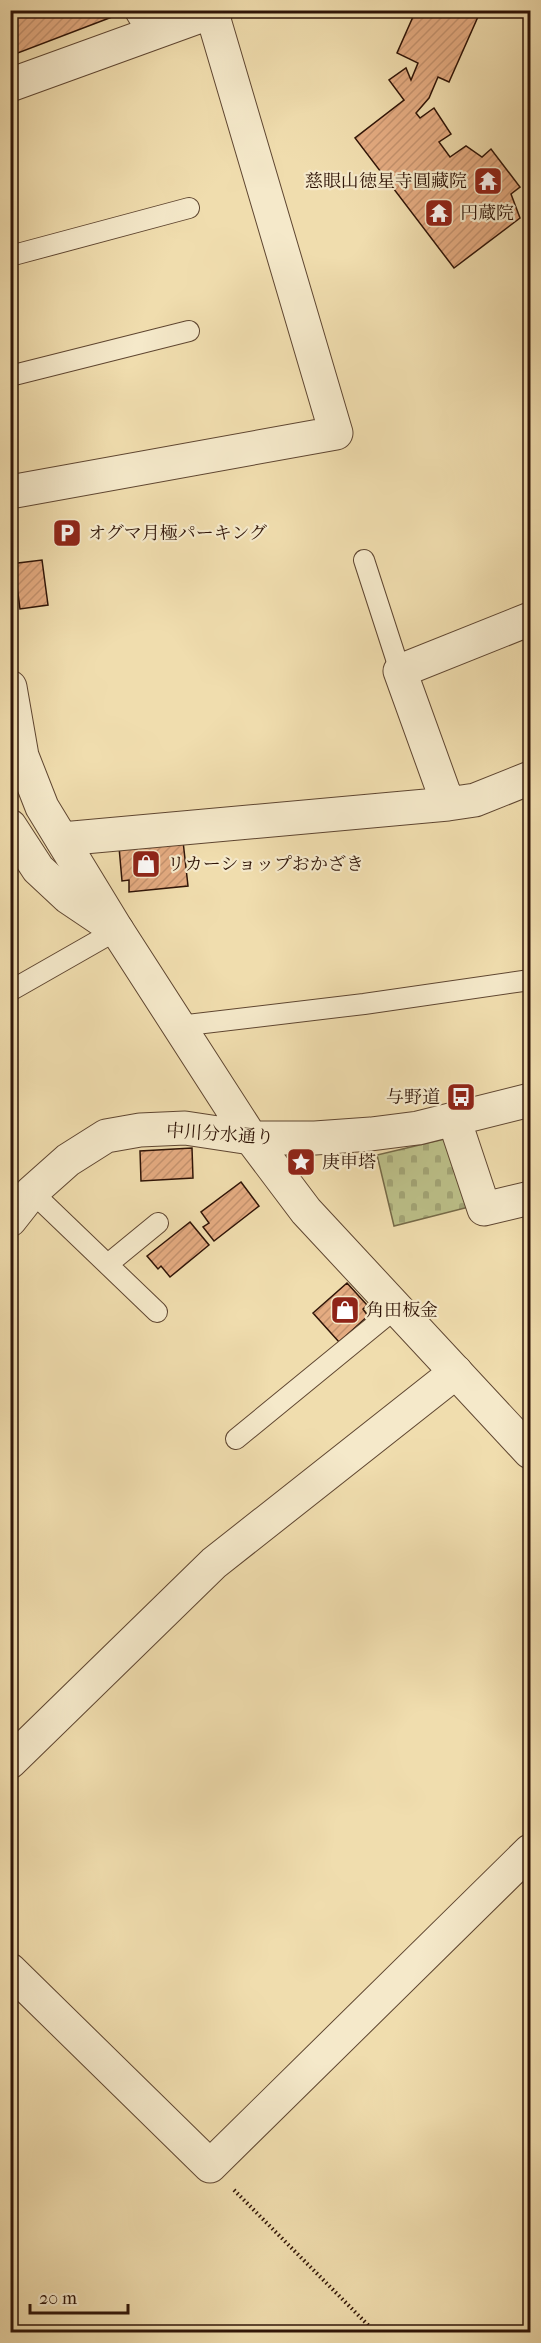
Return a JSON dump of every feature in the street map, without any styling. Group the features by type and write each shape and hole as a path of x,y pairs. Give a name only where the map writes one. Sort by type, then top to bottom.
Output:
{"street":[{"path":"10,85 142,23 215,12 336,433 10,492"},
{"path":"448,804 400,670 531,619"},
{"path":"11,701 22,756 42,807 117,930 251,1138 306,1211 531,1452"},
{"path":"62,839 448,804 475,800 531,778"},
{"path":"10,826 38,869 68,897 117,930"},
{"name":"中川分水通り","path":"10,1220 32,1192 68,1160 106,1136 140,1130 185,1128 251,1138 315,1138 371,1134 418,1128 531,1100"},
{"path":"454,1119 484,1209 531,1198"},
{"path":"10,1762 214,1563 456,1372"},
{"path":"10,1970 210,2166 531,1851"}],"lane":[{"path":"10,256 189,208"},
{"path":"10,376 189,331"},
{"path":"364,560 400,670"},
{"path":"10,991 117,930"},
{"path":"179,1026 364,1004 531,980"},
{"path":"32,1192 158,1312"},
{"path":"108,1264 158,1223"},
{"path":"236,1439 396,1308"}],"path":[{"path":"210,2166 375,2332"}],"green space":[{"path":"449,1138 469,1207 394,1226 377,1155"}],"building":[{"path":"10,10 110,10 112,17 10,56"},
{"path":"416,10 481,10 449,82 438,77 429,98 416,113 420,118 434,108 451,134 439,142 450,157 466,146 482,157 491,149 520,187 511,194 520,218 454,268 355,138 404,100 389,80 406,68 411,80 418,63 397,53"},
{"path":"42,560 48,605 20,609 17,586 13,586 10,564"},
{"path":"183,841 188,886 129,892 129,880 122,881 119,847"},
{"path":"192,1148 193,1178 141,1181 140,1151"},
{"path":"241,1182 259,1206 214,1241 203,1227 209,1223 201,1212"},
{"path":"190,1222 209,1245 170,1277 161,1266 158,1269 147,1256"},
{"path":"347,1283 367,1305 363,1309 368,1316 339,1342 313,1313"}],"place":[{"name":"慈眼山徳星寺圓藏院","path":"488,181"},
{"name":"円蔵院","path":"439,213"},
{"name":"オグマ月極パーキング","path":"67,533"},
{"name":"リカーショップおかざき","path":"146,864"},
{"name":"与野道","path":"461,1097"},
{"name":"庚申塔","path":"301,1162"},
{"name":"角田板金","path":"345,1310"}]}
